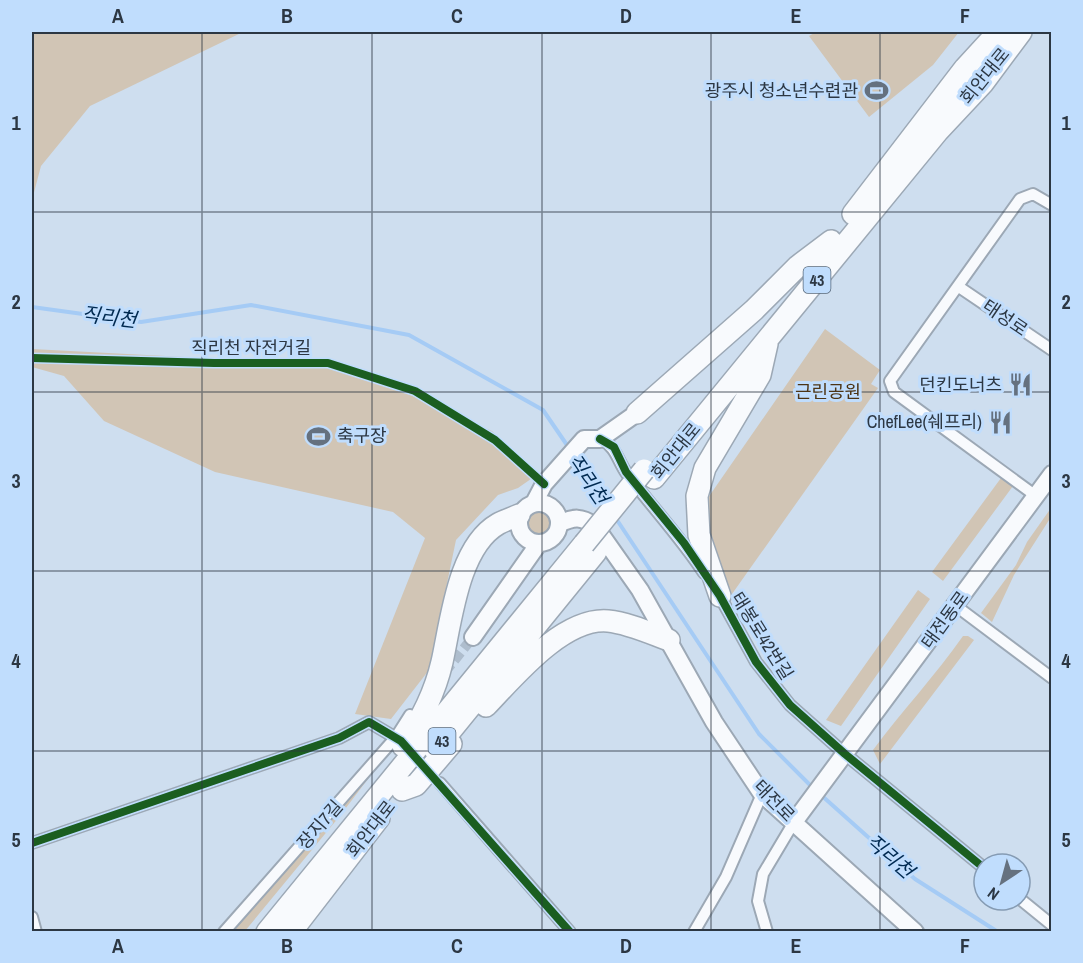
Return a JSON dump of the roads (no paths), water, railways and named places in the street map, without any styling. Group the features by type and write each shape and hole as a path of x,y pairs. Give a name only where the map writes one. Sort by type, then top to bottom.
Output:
{"highway":[{"path":"965,68 984,32"},
{"name":"회안대로","path":"291,932 392,792 649,474 965,68 998,32"},
{"name":"회안대로","path":"649,474 768,339 938,131 983,83 1022,32"},
{"path":"983,83 1038,32"},
{"path":"637,413 738,325 798,266 831,241"},
{"path":"720,596 699,535 697,496 705,468 760,375 768,339"},
{"path":"527,509 496,525 474,549 464,568 450,617 441,664 418,724 382,777 392,792 416,785 462,730 551,641 589,624 607,621 669,640"},
{"name":"회안대로","path":"267,932 305,885 392,792"},
{"path":"257,932 305,885"}],"street":[{"path":"1036,496 891,387 892,376 1020,199 1033,194 1052,205"},
{"name":"태성로","path":"959,286 1052,350"},
{"path":"539,543 526,539 522,534 527,509 548,478 592,439 637,413"},
{"name":"태봉로42번길","path":"592,439 614,447 626,472 684,543 720,596 756,662 790,705 842,759 972,859"},
{"name":"태전동로","path":"797,819 1052,474"},
{"path":"473,637 539,543 552,538 559,524 553,508 541,502 527,509"},
{"name":"태전로","path":"559,524 575,517 586,519 595,526 640,590 714,722 762,794 797,819 915,932"},
{"path":"956,606 1052,678"},
{"name":"장지7길","path":"224,932 399,739 410,715"},
{"path":"32,843 339,738 369,722 399,739"},
{"path":"440,783 570,932"},
{"path":"694,932 726,877 762,794"},
{"path":"767,932 758,901 763,874 797,819"},
{"path":"1032,908 1052,925"},
{"path":"32,917 36,932"}],"waterway":[{"name":"직리천","path":"32,307 141,322 251,305 409,335 543,410 569,448"},
{"name":"직리천","path":"574,457 607,506"},
{"name":"직리천","path":"615,517 759,734 813,788"},
{"name":"직리천","path":"821,795 915,879 998,932"}],"tunnel":[{"path":"445,672 473,637"}],"place":[{"name":"광주시 청소년수련관","path":"876,91"},
{"name":"던킨도너츠","path":"1020,385"},
{"name":"ChefLee(쉐프리)","path":"1000,422"},
{"name":"축구장","path":"319,436"}],"park label":[{"name":"근린공원","path":"828,392"}]}
